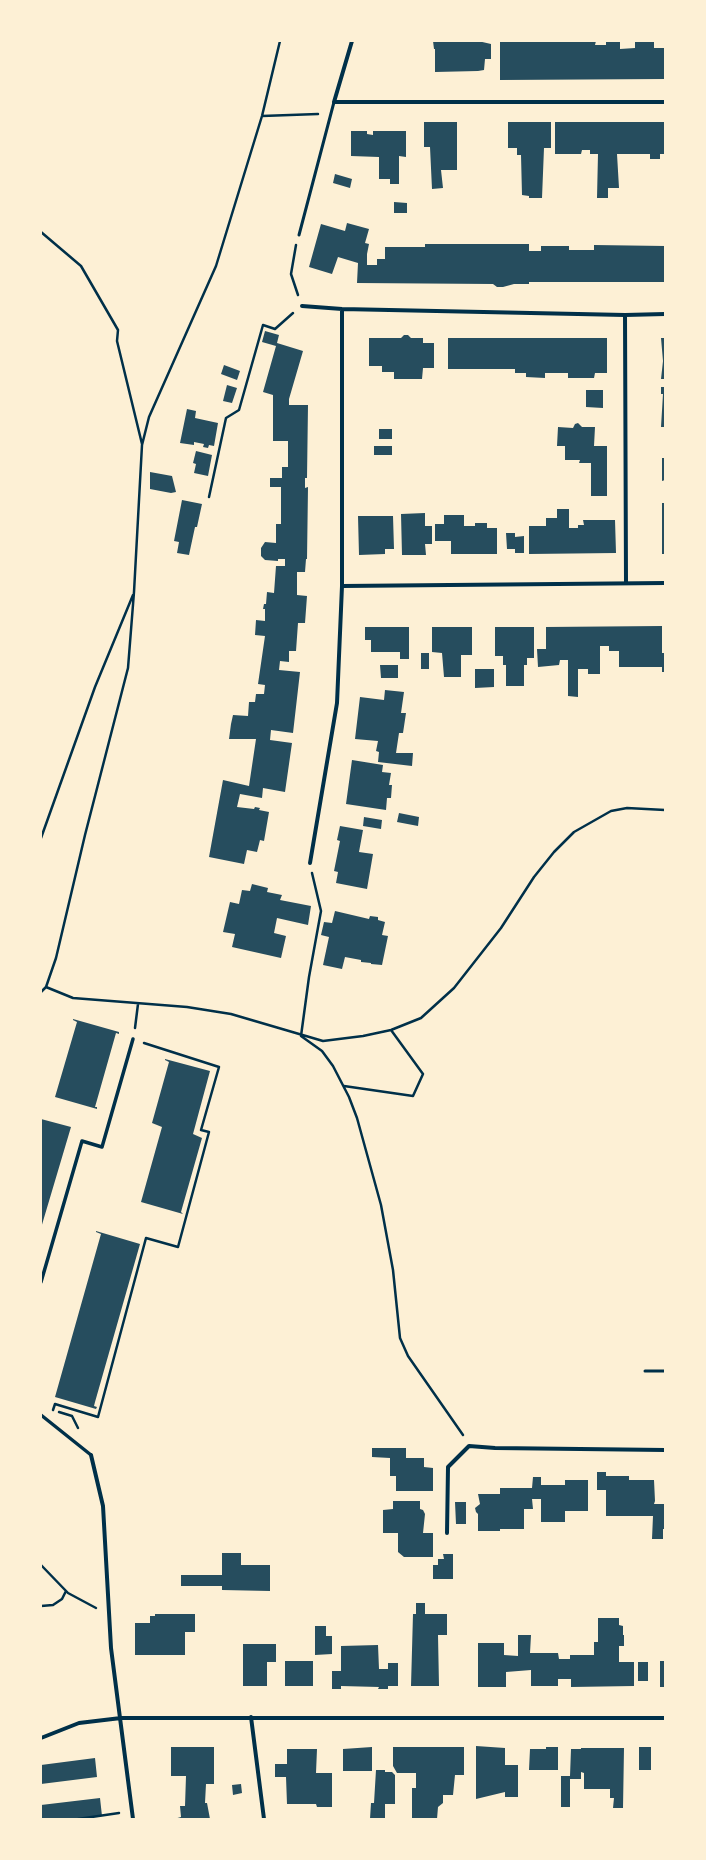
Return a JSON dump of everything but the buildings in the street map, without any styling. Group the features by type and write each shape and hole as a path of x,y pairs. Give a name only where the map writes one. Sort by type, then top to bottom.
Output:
{"street":[{"path":"352,41 334,102 665,102"},
{"path":"302,306 342,309 625,315 665,314"},
{"path":"310,863 337,703 342,586 342,309"},
{"path":"625,315 626,583"},
{"path":"342,586 665,583"},
{"path":"41,1282 82,1140 102,1147 133,1039"},
{"path":"41,1415 91,1455 103,1506 111,1648 134,1819"},
{"path":"447,1533 448,1467 469,1446 495,1448 665,1450"},
{"path":"251,1716 264,1819"},
{"path":"41,1738 79,1723 121,1718 251,1716 665,1718"}],"lane":[{"path":"299,235 334,102"},
{"path":"645,1371 665,1372"}],"path":[{"path":"41,992 46,987 56,958 85,835 128,668 134,592 142,445 149,417 216,266 262,116 280,41"},
{"path":"262,116 322,114 334,102"},
{"path":"41,232 81,266 118,330 117,341 142,445"},
{"path":"209,497 226,418 239,410 262,325 275,329 302,306 291,274 294,250 299,235"},
{"path":"41,838 95,687 134,592"},
{"path":"46,987 72,998 187,1007 231,1014 266,1023 301,1036 323,1041 391,1030 421,1018 454,988 501,928 534,877 554,852 574,832 611,811 627,808 665,810"},
{"path":"301,1036 309,977 321,911 310,863"},
{"path":"72,1416 53,1411 54,1404 98,1417 146,1238 178,1247 209,1132 201,1130 219,1066 133,1039 138,1004"},
{"path":"343,1086 413,1096 424,1074 391,1030"},
{"path":"301,1036 322,1051 333,1066 357,1118 381,1205 393,1270 400,1338 408,1356 445,1407 469,1446"},
{"path":"41,1565 66,1591 109,1615"},
{"path":"41,1606 53,1605 62,1599 66,1591"},
{"path":"78,1819 132,1812"}]}
